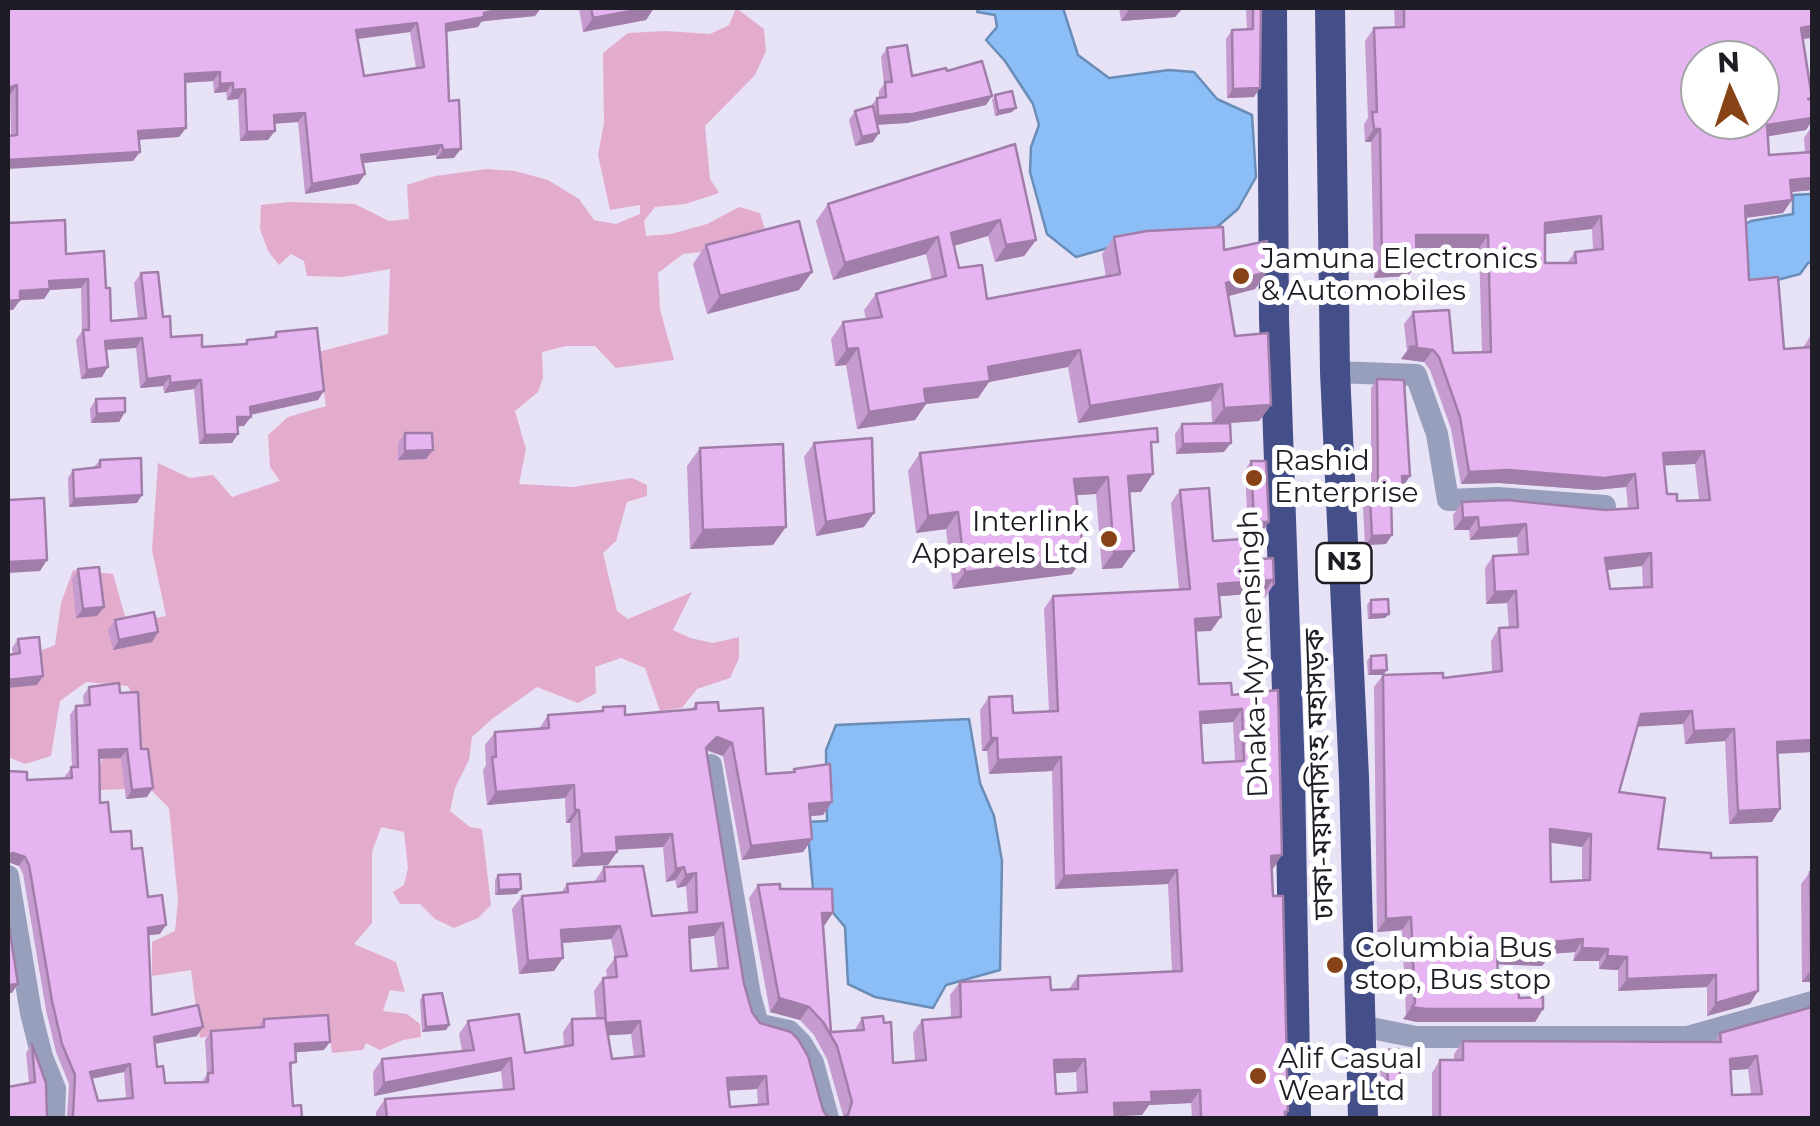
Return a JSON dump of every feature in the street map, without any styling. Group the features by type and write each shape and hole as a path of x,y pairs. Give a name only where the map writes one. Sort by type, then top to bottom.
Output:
{"highway":[{"name":"Dhaka-Mymensingh","path":"1272,8 1274,319 1290,757 1296,1118"},
{"name":"ঢাকা-ময়মনসিংহ মহাসড়ক","path":"1330,8 1335,372 1354,776 1363,1118"}],"street":[{"path":"1335,372 1416,374 1437,434 1448,500 1498,498 1605,506"},
{"path":"710,765 750,996 758,1021 788,1031 801,1043 813,1063 828,1118"},
{"path":"8,876 31,1013 55,1088 54,1118"},
{"path":"1361,1026 1416,1037 1688,1037 1812,1002"}],"shaded area":[{"path":"736,8 764,29 766,51 755,75 705,126 710,179 719,193 685,204 655,207 644,221 646,236 707,224 739,207 760,213 770,245 683,254 658,273 660,309 674,360 616,368 595,346 566,346 542,352 543,378 538,392 515,411 526,449 519,484 572,487 632,478 647,485 647,496 627,502 616,541 603,553 617,611 628,619 692,592 673,630 713,643 739,637 739,658 730,678 697,689 682,708 660,711 645,668 621,658 595,667 596,693 578,703 537,687 472,737 469,760 455,788 450,811 470,827 482,829 491,905 478,918 454,928 435,919 420,904 400,904 393,892 404,885 408,868 404,832 381,827 372,852 372,923 354,944 396,962 405,992 390,990 383,1011 407,1014 420,1024 421,1037 380,1050 366,1043 363,1050 332,1053 328,1018 310,1015 200,1038 191,970 152,976 152,942 175,931 178,900 169,808 149,788 100,790 99,768 107,747 137,708 128,686 86,682 60,701 51,756 25,764 8,757 8,664 55,645 61,603 73,570 113,574 127,623 166,616 152,550 158,463 190,478 213,475 232,497 280,481 270,467 268,435 288,417 326,406 318,352 388,334 390,269 343,277 307,276 304,261 291,254 279,265 268,251 260,229 261,205 355,204 389,221 409,219 407,185 435,176 487,169 515,171 548,180 579,199 594,220 616,224 640,214 640,205 610,210 598,155 604,123 603,53 628,33 710,34 729,25"}],"water":[{"path":"979,8 1063,8 1078,55 1109,78 1169,70 1194,72 1217,99 1252,115 1256,177 1238,209 1210,233 1143,238 1076,257 1047,234 1030,172 1031,147 1039,125 1033,104 986,40 997,27 995,15 977,12"},
{"path":"1812,194 1812,262 1800,274 1750,287 1740,227 1751,221 1793,214 1793,195"},
{"path":"969,719 980,783 994,816 1002,861 1000,970 946,985 933,1008 875,997 848,984 845,927 813,889 807,822 827,821 826,750 836,725"}],"building":[{"path":"8,8 530,8 492,11 484,13 484,17 446,24 449,101 459,100 461,149 443,150 442,145 361,155 365,174 312,184 305,113 274,115 275,131 247,132 245,89 233,90 233,83 220,84 220,72 185,74 186,128 138,131 140,152 8,160 8,136 17,135 17,85 8,88","holes":["417,23 424,67 364,76 356,30"]},
{"path":"591,8 647,8 593,18"},
{"path":"1253,8 1261,8 1260,88 1233,89 1232,30 1253,29"},
{"path":"1404,8 1812,8 1812,26 1801,28 1812,118 1780,123 1780,40 1680,40 1680,140 1768,140 1769,155 1812,152 1812,178 1790,180 1792,200 1745,206 1749,280 1778,277 1784,349 1812,347 1812,740 1777,742 1780,809 1738,811 1734,729 1694,731 1692,711 1641,714 1619,792 1665,798 1658,849 1711,853 1711,858 1757,857 1758,991 1716,1003 1716,975 1627,979 1627,957 1607,956 1608,949 1582,948 1583,939 1551,942 1551,954 1497,951 1498,982 1518,981 1519,998 1543,997 1543,1009 1412,1007 1415,1003 1411,917 1386,919 1383,675 1443,673 1443,678 1502,671 1499,628 1518,627 1516,591 1495,592 1493,556 1528,554 1526,524 1479,528 1478,517 1463,518 1462,502 1507,500 1605,510 1638,508 1635,474 1604,478 1508,470 1469,472 1460,417 1439,357 1433,350 1410,347 1417,346 1413,312 1449,310 1453,353 1491,352 1488,235 1416,235 1417,264 1382,265 1380,129 1374,129 1372,112 1377,112 1374,28 1404,27","holes":["1601,216 1603,249 1575,252 1576,263 1545,263 1545,223","1704,451 1710,500 1677,501 1677,494 1667,494 1663,453","1651,553 1652,587 1610,589 1605,558","1550,829 1591,834 1590,880 1551,882"]},
{"path":"907,45 912,76 982,61 992,96 913,114 878,116 877,98 886,97 885,82 892,82 887,48"},
{"path":"1012,91 1016,108 998,111 995,95"},
{"path":"873,106 879,133 862,137 855,111"},
{"path":"1015,144 1036,240 1006,245 1000,220 951,233 959,268 982,265 987,299 1120,274 1114,237 1223,227 1224,250 1267,241 1267,272 1226,283 1235,336 1268,333 1271,405 1224,408 1222,384 1090,406 1080,350 988,367 990,381 924,389 926,403 869,412 858,348 847,349 843,322 882,317 876,294 946,276 938,237 845,263 828,204"},
{"path":"65,220 66,254 104,251 111,321 146,318 141,273 158,272 163,317 170,316 171,337 202,335 202,347 247,344 247,340 276,337 276,332 317,328 324,391 250,407 251,417 237,417 238,434 205,435 201,380 170,383 170,376 147,379 142,338 105,341 108,367 87,370 83,330 89,330 88,279 49,281 50,289 20,291 20,300 8,301 8,223"},
{"path":"799,221 812,272 720,296 706,245"},
{"path":"1377,379 1404,380 1410,476 1402,476 1403,491 1378,491"},
{"path":"125,398 125,412 97,414 96,399"},
{"path":"1230,423 1231,443 1183,444 1182,424"},
{"path":"1157,428 1158,442 1151,442 1153,474 1128,476 1134,551 1114,552 1108,477 1074,479 1084,557 965,572 958,512 928,516 920,453"},
{"path":"405,433 432,433 433,450 405,451"},
{"path":"872,438 874,513 826,522 814,443"},
{"path":"783,444 786,527 703,530 700,448"},
{"path":"141,458 142,495 74,499 73,470 100,467 100,460"},
{"path":"1251,461 1266,461 1269,522 1254,522"},
{"path":"1209,488 1213,541 1242,539 1242,561 1273,558 1274,584 1273,580 1218,584 1221,617 1195,619 1199,684 1231,683 1232,695 1278,690 1282,855 1271,856 1273,896 1283,896 1288,1111 1285,1118 1201,1118 1200,1090 1151,1092 1152,1102 1114,1103 1115,1118 842,1118 848,1115 852,1102 837,1046 809,1007 779,998 758,885 832,889 833,913 822,913 831,1032 864,1030 862,1018 883,1016 884,1023 891,1022 893,1063 926,1060 922,1020 961,1017 960,982 1050,977 1051,990 1078,989 1078,976 1182,971 1177,870 1064,876 1061,757 998,760 997,738 991,738 989,697 1012,696 1013,713 1058,711 1053,596 1190,589 1180,490","holes":["1242,709 1244,761 1203,763 1200,712","1085,1059 1087,1092 1056,1094 1054,1060"]},
{"path":"1391,496 1392,535 1372,536 1370,498"},
{"path":"44,498 47,560 8,562 8,500"},
{"path":"99,567 104,607 83,609 78,569"},
{"path":"1388,599 1389,614 1371,615 1371,600"},
{"path":"154,612 158,632 119,640 115,620"},
{"path":"39,637 43,676 8,680 8,655 20,653 18,639"},
{"path":"1386,655 1387,670 1371,671 1371,656"},
{"path":"119,683 120,693 138,692 141,749 148,749 153,788 132,790 127,749 99,750 100,803 108,802 111,832 131,831 132,849 142,848 148,897 162,895 166,925 148,928 152,1015 198,1005 203,1027 154,1037 157,1067 163,1066 165,1083 208,1082 208,1073 213,1073 211,1031 264,1027 264,1019 328,1015 330,1042 295,1044 296,1062 290,1063 293,1106 301,1105 302,1118 70,1118 75,1075 62,1044 52,1001 29,865 25,857 8,855 8,771 27,772 27,780 72,778 71,767 78,767 76,706 90,705 89,687","holes":["130,1064 133,1098 98,1101 90,1072"]},
{"path":"718,702 719,711 763,708 766,774 830,764 832,802 809,804 812,839 751,846 732,743 717,737 706,748 744,984 752,1012 760,1023 791,1032 798,1039 808,1056 823,1110 827,1116 837,1118 387,1118 385,1099 514,1089 511,1058 384,1083 382,1059 474,1050 468,1021 519,1014 525,1053 573,1045 572,1019 605,1018 612,1059 644,1056 640,1021 606,1023 603,978 617,977 615,957 627,956 620,926 561,930 563,958 528,961 522,896 568,892 567,884 605,881 604,867 643,866 652,916 697,912 696,873 686,875 684,867 676,869 672,834 616,837 617,852 582,854 574,785 496,792 492,757 496,757 495,732 549,728 548,715 603,711 603,707 625,706 625,715 696,709 696,703","holes":["723,923 728,968 691,971 689,927","766,1076 768,1104 730,1107 727,1078"]},
{"path":"1812,872 1812,970 1811,970"},
{"path":"520,874 521,889 499,890 498,875"},
{"path":"8,919 18,984 8,985"},
{"path":"442,993 449,1025 426,1027 423,995"},
{"path":"1812,1007 1812,1118 1440,1118 1440,1060 1463,1060 1463,1041 1721,1042 1720,1033","holes":["1757,1056 1762,1094 1732,1095 1730,1059"]},
{"path":"32,1044 46,1083 50,1118 8,1118 8,1087 35,1082"},
{"path":"1398,1049 1401,1091 1388,1092 1387,1050"}],"place":[{"name":"Jamuna Electronics & Automobiles","path":"1241,276"},
{"name":"Rashid Enterprise","path":"1254,478"},
{"name":"Interlink Apparels Ltd","path":"1109,539"},
{"name":"Columbia Bus stop, Bus stop","path":"1335,965"},
{"name":"Alif Casual Wear Ltd","path":"1258,1076"}]}
